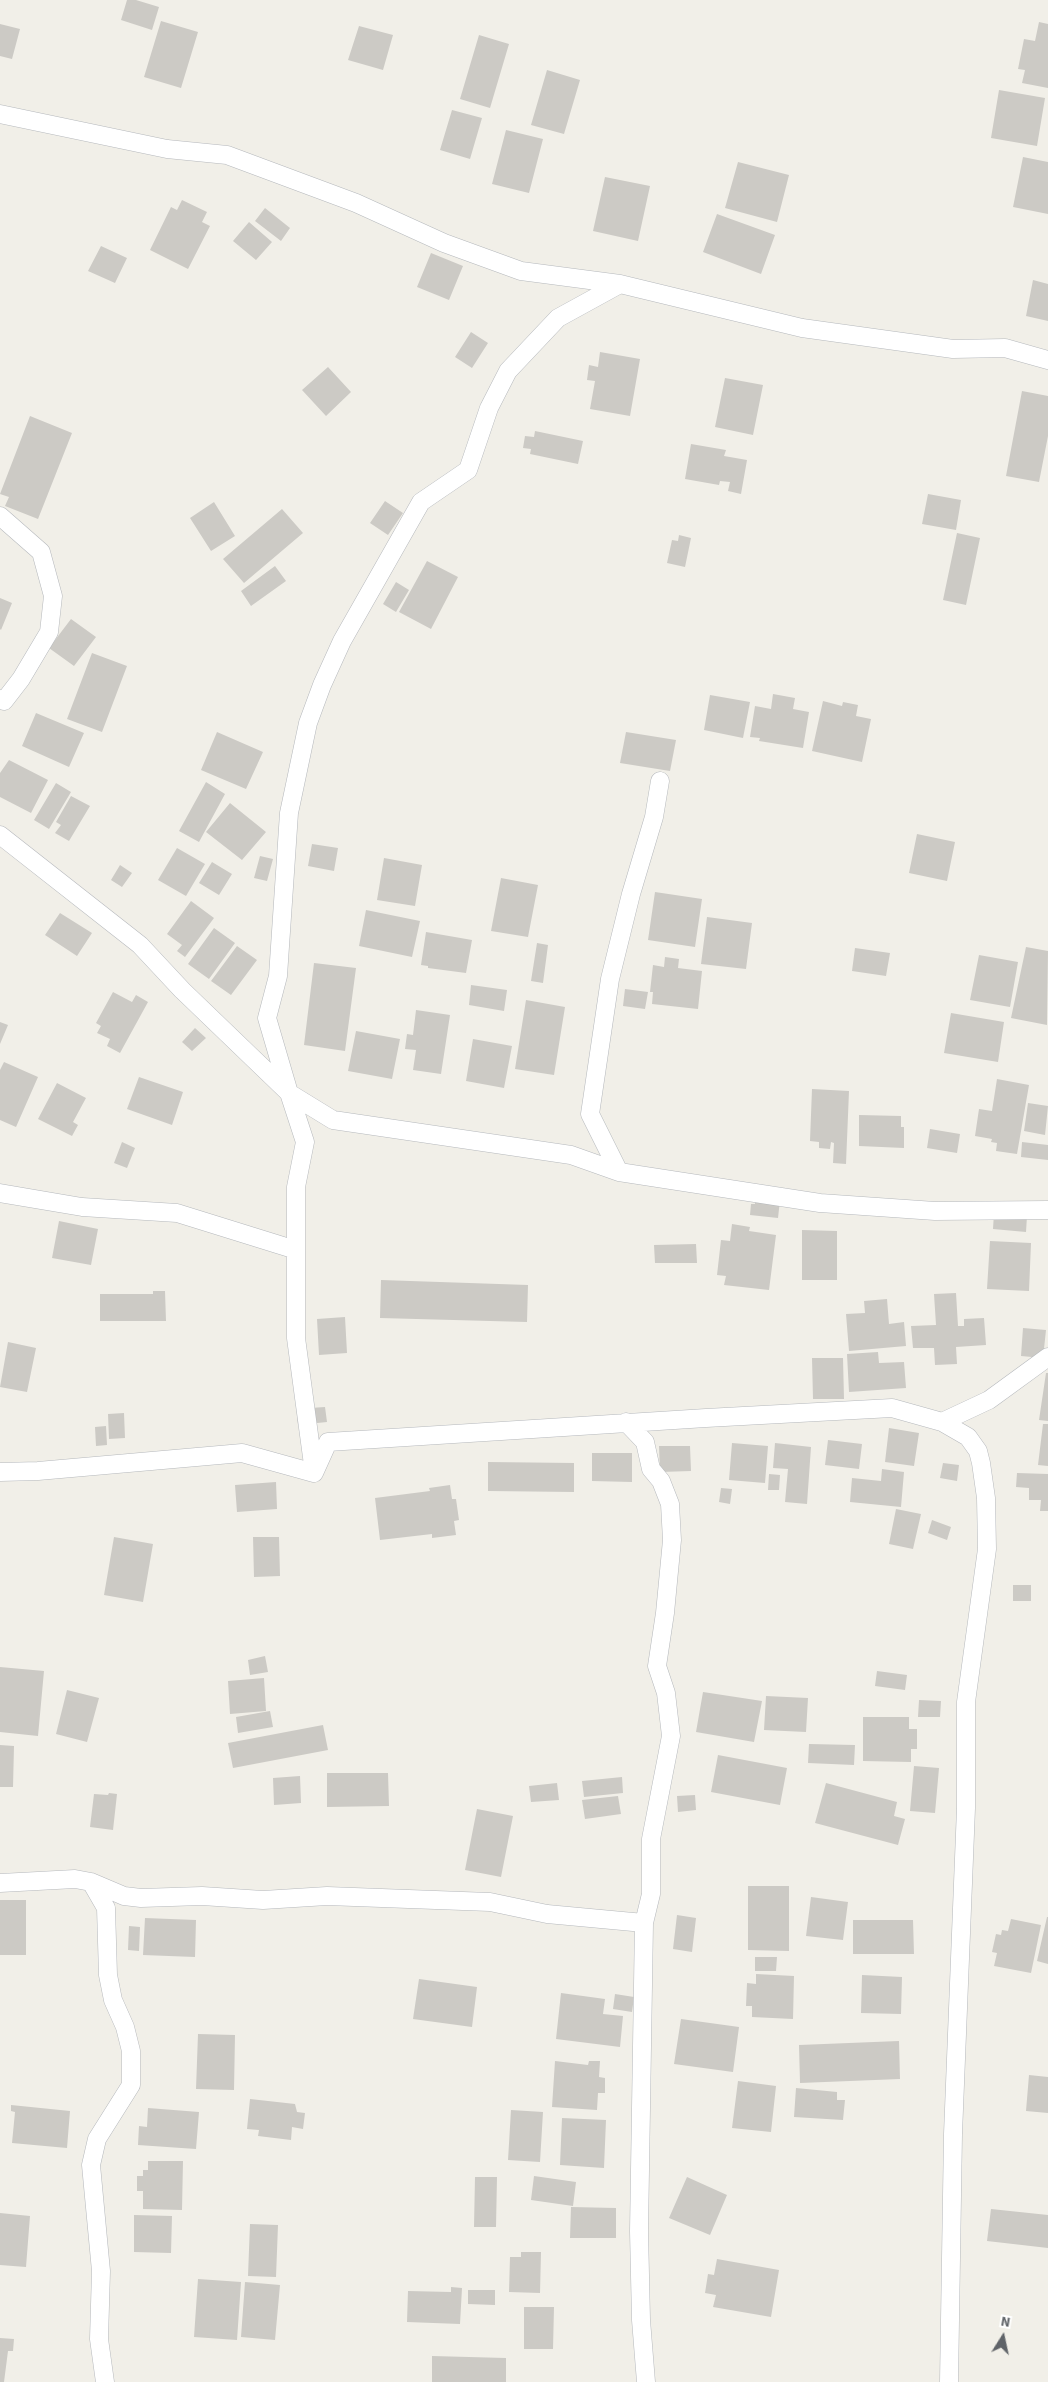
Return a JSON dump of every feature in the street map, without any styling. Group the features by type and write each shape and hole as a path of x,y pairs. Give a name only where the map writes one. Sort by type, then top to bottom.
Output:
{"street":[{"path":"0,114 167,149 227,155 356,202 444,243 522,271 620,284 802,328 953,349 1005,348 1048,360"},
{"path":"314,1473 296,1338 296,1187 305,1142 267,1018 278,976 289,814 308,723 322,685 342,641 421,502 468,470 489,408 508,371 558,318 620,284"},
{"path":"0,516 41,552 53,596 48,632 21,679 4,701 0,699"},
{"path":"619,1172 590,1114 610,979 631,894 654,817 660,781"},
{"path":"0,835 140,945 182,990 289,1093 332,1120 571,1155 619,1172 820,1203 935,1211 1048,1210"},
{"path":"0,1192 82,1206 177,1213 296,1250"},
{"path":"942,1422 989,1400 1048,1357"},
{"path":"314,1473 328,1442 626,1422 892,1408 942,1422 968,1437 978,1451 986,1498 987,1549 966,1702 966,1808 954,2124 949,2382"},
{"path":"626,1422 645,1442 651,1469 661,1481 670,1504 672,1540 665,1613 656,1666 666,1692 671,1736 651,1839 651,1894 644,1923 644,2035 639,2231 640,2320 646,2382"},
{"path":"0,1472 38,1471 242,1453 314,1473"},
{"path":"0,1884 74,1879 91,1882 124,1896 141,1898 202,1896 263,1900 327,1896 490,1902 547,1914 644,1923"},
{"path":"91,1882 106,1908 108,1976 113,2000 125,2028 131,2051 132,2085 97,2139 90,2165 101,2270 99,2339 105,2382"}],"building":[{"path":"127,0 136,0 159,7 152,30 121,20"},
{"path":"161,21 198,32 181,88 144,77"},
{"path":"1039,22 1048,24 1048,88 1022,83 1025,70 1018,69 1024,39 1035,41"},
{"path":"0,24 20,29 12,59 0,56"},
{"path":"359,26 393,35 383,70 348,60"},
{"path":"479,35 509,44 490,108 460,99"},
{"path":"547,70 580,80 564,134 531,125"},
{"path":"999,90 1045,98 1037,146 991,138"},
{"path":"452,110 482,118 470,159 440,150"},
{"path":"506,130 543,139 529,193 492,184"},
{"path":"1023,157 1048,162 1048,214 1013,207"},
{"path":"738,162 789,175 777,222 725,208"},
{"path":"605,177 650,186 638,241 593,231"},
{"path":"182,200 207,212 202,222 210,226 188,269 150,250 171,207 177,210"},
{"path":"265,208 290,228 281,241 255,221"},
{"path":"717,214 775,235 761,274 703,252"},
{"path":"249,222 272,242 256,260 233,241"},
{"path":"101,246 127,258 115,283 88,271"},
{"path":"431,253 463,266 449,300 417,287"},
{"path":"1033,280 1048,284 1048,321 1026,316"},
{"path":"471,332 488,343 472,368 455,357"},
{"path":"600,352 640,359 630,416 590,409 595,381 587,380 589,365 598,367"},
{"path":"328,367 351,392 326,416 302,390"},
{"path":"725,378 763,385 753,435 715,427"},
{"path":"1022,391 1048,396 1048,436 1039,482 1006,476"},
{"path":"30,416 72,433 38,519 5,506 9,497 0,494"},
{"path":"535,431 583,441 578,464 530,454 531,449 523,448 525,436 534,437"},
{"path":"691,444 726,450 724,456 747,460 741,494 728,491 730,482 720,481 719,485 685,479"},
{"path":"928,494 961,500 956,530 922,524"},
{"path":"385,501 403,513 388,535 370,523"},
{"path":"214,502 235,536 211,551 190,518"},
{"path":"282,509 303,533 244,583 223,559"},
{"path":"957,533 980,538 966,605 943,600"},
{"path":"679,535 691,538 685,567 667,563 672,540 678,541"},
{"path":"427,561 458,577 431,629 399,612"},
{"path":"275,566 286,581 251,606 241,591"},
{"path":"396,582 409,590 396,612 383,604"},
{"path":"0,598 12,603 1,630 0,629"},
{"path":"71,619 96,637 74,666 49,648"},
{"path":"92,653 127,666 102,732 67,719"},
{"path":"773,694 795,698 793,709 809,712 803,748 759,741 760,738 750,737 755,706 771,709"},
{"path":"710,695 750,702 743,738 704,730"},
{"path":"823,701 842,706 843,702 858,705 856,716 871,719 862,762 812,751"},
{"path":"36,713 84,733 69,767 22,746"},
{"path":"217,732 263,752 246,789 201,770"},
{"path":"626,732 676,740 670,771 620,763"},
{"path":"9,760 48,780 31,813 0,797 0,773"},
{"path":"206,782 225,794 199,842 179,831"},
{"path":"56,783 71,792 49,829 34,820"},
{"path":"71,796 90,806 69,841 55,833 61,825 56,822"},
{"path":"230,803 266,832 242,860 206,832"},
{"path":"917,834 955,842 947,881 909,873"},
{"path":"312,844 338,848 334,871 308,866"},
{"path":"177,848 205,864 186,896 158,880"},
{"path":"260,856 273,859 267,881 254,878"},
{"path":"384,858 422,865 415,906 377,900"},
{"path":"212,862 232,874 219,895 199,883"},
{"path":"120,865 132,873 122,887 111,880"},
{"path":"501,878 538,885 528,937 491,931"},
{"path":"655,892 702,899 695,947 648,940"},
{"path":"191,901 214,918 185,957 177,951 182,945 167,934"},
{"path":"366,910 420,921 412,957 359,946"},
{"path":"60,913 92,933 77,956 45,935"},
{"path":"707,917 752,923 746,969 701,964"},
{"path":"214,928 235,943 209,979 188,964"},
{"path":"426,932 472,940 466,973 428,968 428,966 421,965"},
{"path":"537,943 548,945 543,983 531,981"},
{"path":"237,946 257,960 231,995 211,981"},
{"path":"1026,947 1048,951 1047,1025 1011,1018"},
{"path":"855,948 890,953 886,976 852,971"},
{"path":"979,955 1018,962 1010,1007 970,1000"},
{"path":"665,957 679,959 678,968 702,971 698,1009 652,1004 653,992 650,992 653,965 664,967"},
{"path":"314,963 356,968 345,1051 304,1045"},
{"path":"471,985 507,990 504,1011 469,1005"},
{"path":"625,989 648,992 645,1009 623,1006"},
{"path":"113,992 132,1002 136,995 148,1002 120,1053 107,1046 110,1039 97,1033 101,1026 96,1023"},
{"path":"526,1000 565,1007 554,1075 515,1069"},
{"path":"416,1010 450,1015 441,1074 413,1070 416,1050 405,1049 407,1034 413,1035"},
{"path":"951,1013 1004,1022 998,1062 944,1053"},
{"path":"0,1022 8,1025 0,1044"},
{"path":"195,1028 206,1038 192,1051 182,1042"},
{"path":"356,1031 400,1039 392,1079 348,1071"},
{"path":"473,1039 512,1046 504,1088 466,1081"},
{"path":"4,1062 38,1077 16,1127 0,1120 0,1070"},
{"path":"139,1077 183,1092 172,1125 127,1109"},
{"path":"997,1079 1029,1085 1017,1154 996,1151 997,1143 991,1142 992,1139 975,1136 979,1109 992,1111"},
{"path":"57,1083 86,1098 73,1122 78,1125 72,1136 38,1119"},
{"path":"812,1089 849,1091 846,1164 833,1163 834,1143 831,1142 830,1149 819,1148 819,1142 810,1141"},
{"path":"1028,1103 1048,1106 1045,1135 1024,1131"},
{"path":"859,1115 901,1116 901,1127 904,1127 904,1148 859,1146"},
{"path":"930,1129 960,1134 957,1153 927,1148"},
{"path":"122,1142 135,1148 127,1168 114,1163"},
{"path":"1022,1142 1048,1145 1048,1160 1021,1157"},
{"path":"755,1197 780,1200 778,1218 750,1215 751,1204 755,1204"},
{"path":"994,1213 1027,1216 1026,1232 993,1229"},
{"path":"59,1221 98,1229 91,1265 52,1258"},
{"path":"732,1224 750,1227 749,1231 776,1235 769,1290 724,1285 726,1276 717,1275 721,1240 730,1241"},
{"path":"802,1230 837,1231 837,1280 802,1280"},
{"path":"990,1241 1031,1243 1029,1291 987,1289"},
{"path":"696,1244 697,1263 655,1263 654,1245"},
{"path":"381,1280 528,1285 527,1322 380,1318"},
{"path":"153,1291 165,1291 166,1321 100,1321 100,1294 153,1294"},
{"path":"956,1293 958,1326 964,1326 964,1319 984,1318 986,1345 956,1347 957,1364 935,1365 934,1348 913,1348 911,1326 936,1325 934,1294"},
{"path":"887,1299 889,1324 904,1322 906,1346 849,1351 846,1314 865,1313 864,1301"},
{"path":"345,1317 347,1353 319,1355 317,1319"},
{"path":"1023,1328 1046,1330 1043,1358 1021,1356"},
{"path":"8,1342 36,1348 27,1392 0,1387"},
{"path":"878,1352 879,1363 904,1362 906,1388 849,1392 847,1354"},
{"path":"812,1358 843,1358 844,1399 813,1399"},
{"path":"1046,1373 1048,1373 1048,1421 1039,1420"},
{"path":"295,1393 310,1408 325,1407 327,1422 298,1425"},
{"path":"124,1413 125,1438 109,1439 108,1414"},
{"path":"1043,1424 1048,1424 1048,1466 1038,1465"},
{"path":"106,1426 107,1445 96,1446 95,1427"},
{"path":"889,1428 919,1433 914,1466 885,1462"},
{"path":"828,1440 862,1444 859,1469 825,1465"},
{"path":"732,1443 768,1446 765,1483 729,1480"},
{"path":"775,1443 811,1447 807,1504 785,1502 788,1469 773,1468"},
{"path":"659,1446 690,1446 691,1471 660,1472"},
{"path":"592,1453 632,1453 632,1482 592,1481"},
{"path":"488,1462 574,1463 574,1492 488,1491"},
{"path":"943,1463 959,1465 957,1481 940,1478"},
{"path":"882,1469 904,1472 901,1507 850,1502 852,1478 881,1481"},
{"path":"1017,1473 1048,1474 1048,1511 1040,1511 1041,1500 1029,1500 1029,1488 1016,1487"},
{"path":"769,1474 780,1475 779,1490 768,1490"},
{"path":"276,1482 277,1509 237,1512 235,1485"},
{"path":"450,1485 452,1499 456,1499 459,1520 454,1521 456,1535 432,1538 432,1534 380,1540 375,1498 430,1491 429,1488"},
{"path":"721,1488 732,1489 730,1504 719,1502"},
{"path":"896,1509 921,1514 913,1549 889,1544"},
{"path":"932,1520 951,1527 947,1540 928,1533"},
{"path":"114,1537 153,1544 143,1602 104,1595"},
{"path":"253,1537 279,1537 280,1576 254,1577"},
{"path":"1013,1585 1031,1585 1031,1601 1013,1601"},
{"path":"265,1656 268,1672 250,1675 248,1660"},
{"path":"0,1667 44,1671 38,1736 0,1732"},
{"path":"877,1671 907,1675 905,1690 875,1686"},
{"path":"264,1678 266,1711 230,1714 228,1681"},
{"path":"67,1690 99,1698 87,1742 56,1734"},
{"path":"703,1692 762,1701 754,1742 696,1732"},
{"path":"766,1696 808,1698 806,1732 764,1730"},
{"path":"919,1700 941,1701 940,1717 918,1717"},
{"path":"270,1711 273,1727 238,1733 236,1717"},
{"path":"863,1717 909,1717 909,1729 917,1729 917,1749 911,1749 911,1762 863,1761"},
{"path":"323,1725 328,1750 233,1768 228,1743"},
{"path":"809,1744 855,1745 854,1765 808,1763"},
{"path":"0,1745 14,1746 13,1787 0,1787"},
{"path":"718,1755 787,1768 780,1805 711,1792"},
{"path":"914,1766 939,1768 935,1813 910,1811"},
{"path":"327,1773 388,1773 389,1806 327,1807"},
{"path":"300,1776 301,1803 274,1805 273,1778"},
{"path":"622,1777 623,1793 584,1797 582,1781"},
{"path":"557,1783 559,1800 531,1802 529,1786"},
{"path":"826,1783 897,1802 894,1816 905,1819 898,1845 815,1823"},
{"path":"109,1793 117,1794 113,1830 90,1827 94,1794 108,1795"},
{"path":"695,1795 696,1810 678,1812 677,1796"},
{"path":"618,1796 621,1814 585,1819 582,1800"},
{"path":"477,1809 513,1816 501,1877 465,1870"},
{"path":"748,1886 789,1886 789,1951 748,1950"},
{"path":"811,1897 848,1902 843,1940 806,1936"},
{"path":"0,1900 26,1900 26,1955 0,1955"},
{"path":"677,1915 696,1918 692,1952 673,1949"},
{"path":"1048,1917 1048,1964 1037,1961"},
{"path":"145,1918 196,1920 195,1957 143,1955"},
{"path":"1011,1919 1041,1925 1031,1973 994,1966 997,1953 992,1952 996,1934 1001,1935 1002,1930 1008,1931"},
{"path":"853,1920 913,1920 914,1954 853,1954"},
{"path":"129,1926 140,1927 139,1951 128,1950"},
{"path":"755,1957 777,1957 776,1971 755,1971"},
{"path":"756,1974 794,1976 793,2019 752,2017 752,2006 746,2006 747,1983 756,1984"},
{"path":"862,1975 902,1977 901,2014 861,2013"},
{"path":"419,1979 477,1987 472,2027 413,2019"},
{"path":"561,1993 605,1999 603,2014 623,2016 620,2047 556,2039"},
{"path":"615,1994 634,1997 632,2012 613,2009"},
{"path":"681,2019 739,2027 733,2072 674,2064"},
{"path":"198,2034 235,2035 234,2090 196,2089"},
{"path":"899,2041 900,2079 800,2083 799,2045"},
{"path":"555,2061 588,2065 589,2061 600,2061 599,2077 605,2078 605,2093 598,2093 597,2110 552,2107"},
{"path":"1029,2075 1048,2077 1048,2113 1026,2111"},
{"path":"738,2081 776,2086 771,2132 732,2128"},
{"path":"796,2088 837,2092 837,2100 845,2100 843,2120 794,2117"},
{"path":"250,2099 295,2104 297,2112 305,2113 303,2129 292,2127 291,2140 258,2136 259,2130 247,2129"},
{"path":"11,2105 70,2111 67,2148 12,2143 15,2112 11,2111"},
{"path":"148,2108 199,2112 196,2149 138,2145 139,2126 147,2127"},
{"path":"511,2110 543,2112 540,2162 508,2160"},
{"path":"562,2118 606,2120 604,2168 560,2165"},
{"path":"148,2161 183,2161 182,2210 143,2209 143,2191 137,2191 137,2176 143,2176 143,2170 148,2170"},
{"path":"534,2176 576,2182 573,2206 531,2200"},
{"path":"475,2177 497,2177 496,2227 474,2227"},
{"path":"687,2177 727,2195 710,2235 669,2218"},
{"path":"571,2207 616,2208 616,2238 570,2238"},
{"path":"991,2209 1048,2215 1048,2248 987,2241"},
{"path":"0,2213 30,2216 26,2267 0,2265"},
{"path":"134,2215 172,2216 171,2253 134,2252"},
{"path":"250,2224 278,2225 276,2277 248,2276"},
{"path":"521,2252 541,2252 540,2293 509,2292 510,2257 521,2257"},
{"path":"717,2259 779,2270 771,2317 713,2307 716,2295 705,2293 708,2274 714,2275"},
{"path":"198,2279 241,2282 237,2340 194,2337"},
{"path":"245,2282 280,2285 275,2340 241,2337"},
{"path":"451,2287 462,2288 460,2324 407,2322 408,2291 451,2292"},
{"path":"468,2290 495,2290 495,2305 468,2304"},
{"path":"524,2307 554,2307 553,2349 524,2349"},
{"path":"0,2338 14,2339 13,2351 8,2351 4,2382 0,2382"},
{"path":"432,2356 506,2358 506,2382 432,2382"}]}
